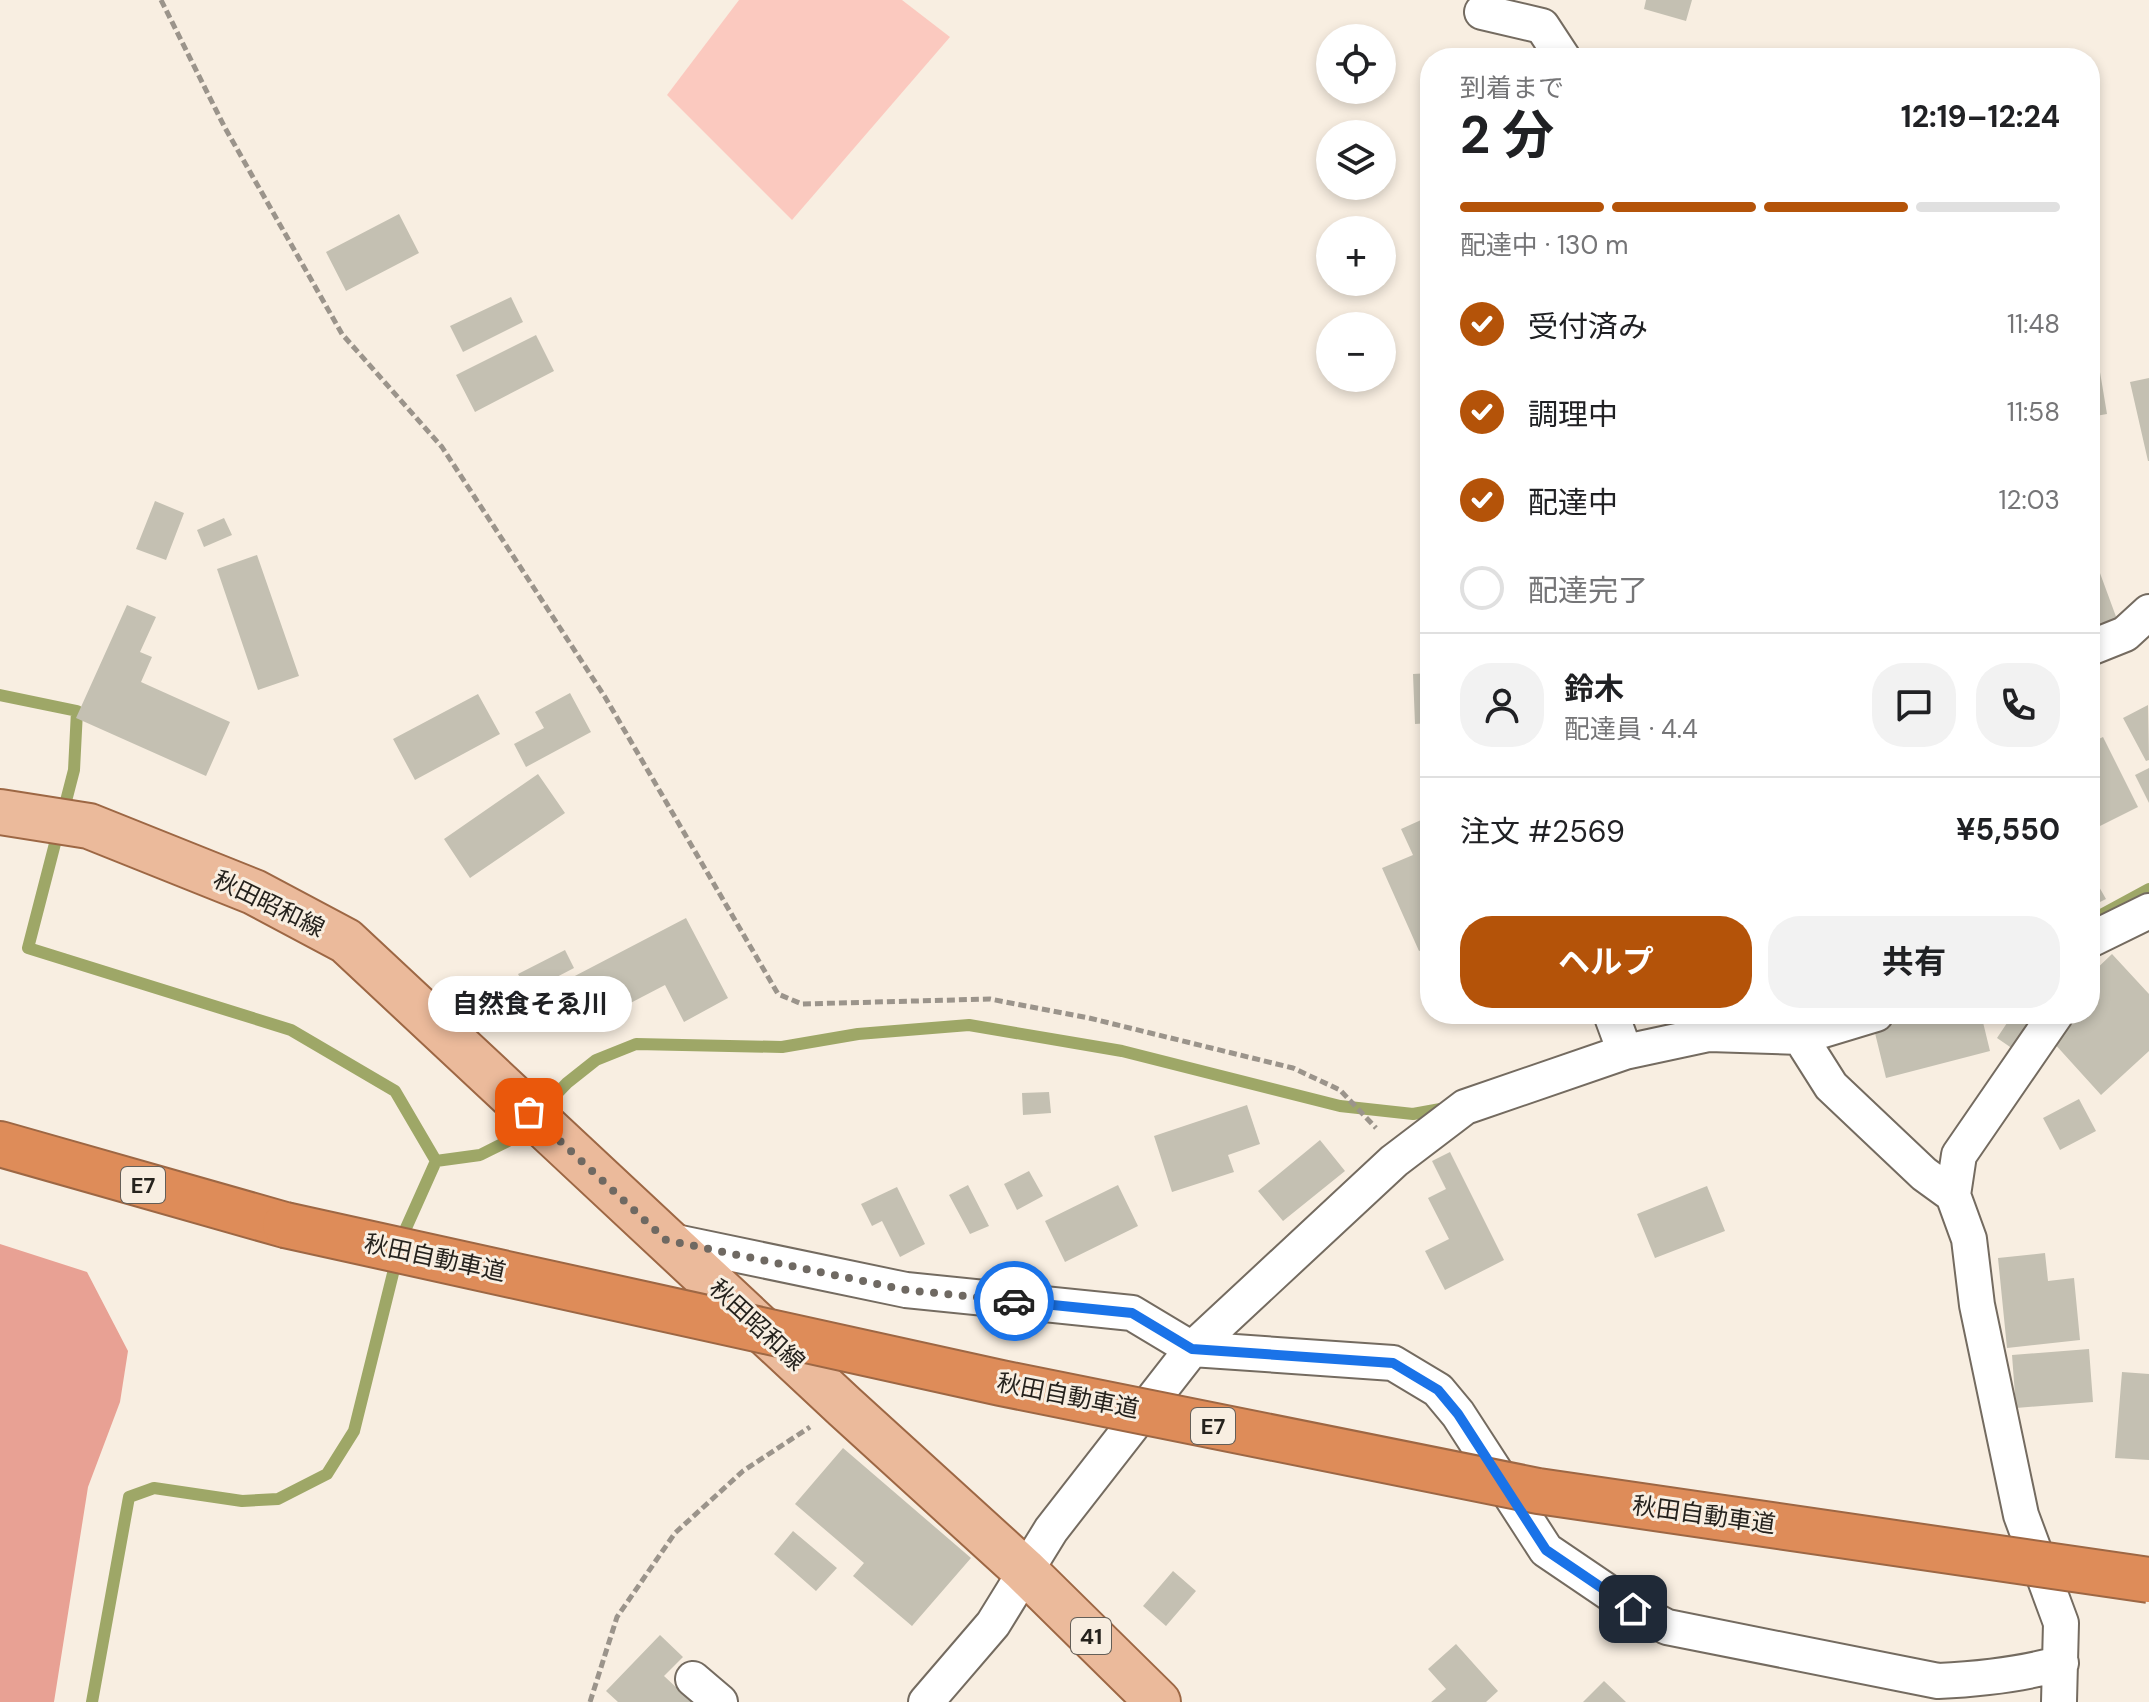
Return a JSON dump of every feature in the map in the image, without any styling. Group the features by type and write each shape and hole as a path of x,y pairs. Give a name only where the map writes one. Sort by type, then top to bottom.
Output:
{"highway":[{"name":"秋田自動車道","path":"0,1144 285,1225 1001,1383 1538,1491 2149,1580"}],"main road":[{"name":"秋田昭和線","path":"0,812 89,826 254,892 346,941 1024,1570 1158,1702"}],"street":[{"path":"1482,12 1542,26 1556,48"},
{"path":"2100,644 2125,634 2149,612"},
{"path":"2100,935 2149,911"},
{"path":"926,1702 993,1624 1051,1530 1192,1349 1394,1161 1465,1107 1619,1037 1709,1034 1822,1024 1831,1086 1924,1174 1953,1195"},
{"path":"2049,1024 1959,1155 1953,1195 1969,1239 1977,1305 2021,1515 2061,1623 2061,1663 2066,1701"},
{"path":"666,1240 906,1290 1132,1313 1192,1349 1393,1363 1438,1390 1458,1414 1546,1550 1633,1609 1667,1627 1938,1681 1979,1679 2033,1671 2061,1663"},
{"path":"693,1679 720,1702"}],"path":[{"path":"161,0 224,126 342,334 442,447 605,697 778,994 802,1004 990,999 1089,1018 1293,1068 1340,1090 1379,1132"},
{"path":"590,1702 617,1617 675,1533 743,1471 783,1442 845,1407"}],"shaded area":[{"path":"739,0 902,0 950,37 792,220 667,95"},
{"path":"0,1244 87,1272 128,1351 120,1402 88,1487 54,1702 0,1702"}],"building":[{"path":"1646,0 1692,0 1686,21 1644,9"},
{"path":"399,214 419,253 346,291 326,252"},
{"path":"511,297 523,322 463,352 450,326"},
{"path":"536,335 554,371 475,412 456,375"},
{"path":"2100,372 2107,414 2100,415"},
{"path":"2149,378 2149,461 2148,461 2130,382"},
{"path":"155,501 184,513 166,560 136,549"},
{"path":"224,518 232,535 204,547 197,530"},
{"path":"257,555 299,676 258,690 217,569"},
{"path":"2100,573 2118,622 2100,629"},
{"path":"127,605 156,617 140,652 152,657 141,682 230,722 206,776 76,718"},
{"path":"1413,674 1420,674 1420,724 1415,724"},
{"path":"570,693 591,732 526,767 514,744 544,728 535,712"},
{"path":"478,694 500,734 415,780 393,739"},
{"path":"2148,705 2149,760 2146,761 2123,718"},
{"path":"2103,737 2138,807 2100,826 2100,738"},
{"path":"2149,768 2149,803 2135,775"},
{"path":"538,774 565,813 470,878 444,839"},
{"path":"1420,820 1419,951 1382,868 1413,855 1401,829"},
{"path":"2100,888 2106,899 2100,902"},
{"path":"686,918 728,998 684,1022 665,985 594,1022 571,978"},
{"path":"565,950 574,968 528,992 518,974"},
{"path":"2112,954 2149,994 2149,1051 2101,1095 2053,1042 2072,1024 2100,1024 2100,965"},
{"path":"1893,1024 1983,1024 1990,1051 1886,1078 1874,1029"},
{"path":"2006,1024 2032,1025 2016,1051 1997,1038"},
{"path":"1049,1092 1051,1113 1023,1115 1022,1093"},
{"path":"2079,1099 2096,1131 2060,1150 2043,1118"},
{"path":"1247,1105 1260,1144 1228,1155 1234,1172 1172,1192 1154,1136"},
{"path":"1320,1140 1345,1171 1283,1221 1258,1191"},
{"path":"1450,1152 1504,1260 1445,1290 1425,1251 1449,1239 1428,1198 1446,1189 1432,1161"},
{"path":"1029,1171 1043,1196 1017,1210 1004,1184"},
{"path":"968,1185 989,1226 970,1234 949,1195"},
{"path":"1118,1185 1138,1226 1065,1262 1045,1221"},
{"path":"1707,1186 1725,1231 1655,1258 1637,1214"},
{"path":"897,1187 925,1244 900,1257 882,1221 872,1226 861,1204"},
{"path":"2045,1253 2048,1281 2074,1278 2080,1340 2007,1348 1998,1258"},
{"path":"2089,1349 2093,1402 2016,1408 2012,1355"},
{"path":"2122,1372 2149,1374 2149,1460 2115,1458"},
{"path":"843,1448 971,1558 912,1626 853,1576 864,1563 795,1504"},
{"path":"793,1531 837,1568 816,1591 774,1554"},
{"path":"1173,1571 1196,1591 1166,1626 1143,1606"},
{"path":"660,1635 683,1657 664,1676 692,1702 618,1702 606,1691"},
{"path":"1456,1644 1498,1691 1486,1702 1431,1702 1446,1689 1428,1669"},
{"path":"1604,1681 1626,1702 1583,1702"}],"waterway":[{"path":"0,695 77,711 74,770 28,948 291,1030 395,1091 436,1161 402,1237 354,1431 327,1474 278,1499 242,1501 154,1488 129,1497 92,1702"},
{"path":"2100,916 2149,889"},
{"path":"436,1161 480,1155 514,1138 567,1083 596,1060 636,1044 782,1047 858,1034 969,1025 1122,1051 1340,1106 1413,1114 1446,1108"}],"way so far":[{"path":"529,1112 666,1240 906,1290 1014,1301"}],"place":[{"name":"自然食そゑ川","path":"529,1112"}],"route":[{"path":"1014,1301 1132,1313 1192,1349 1393,1363 1438,1390 1458,1414 1546,1550 1633,1609"}]}
